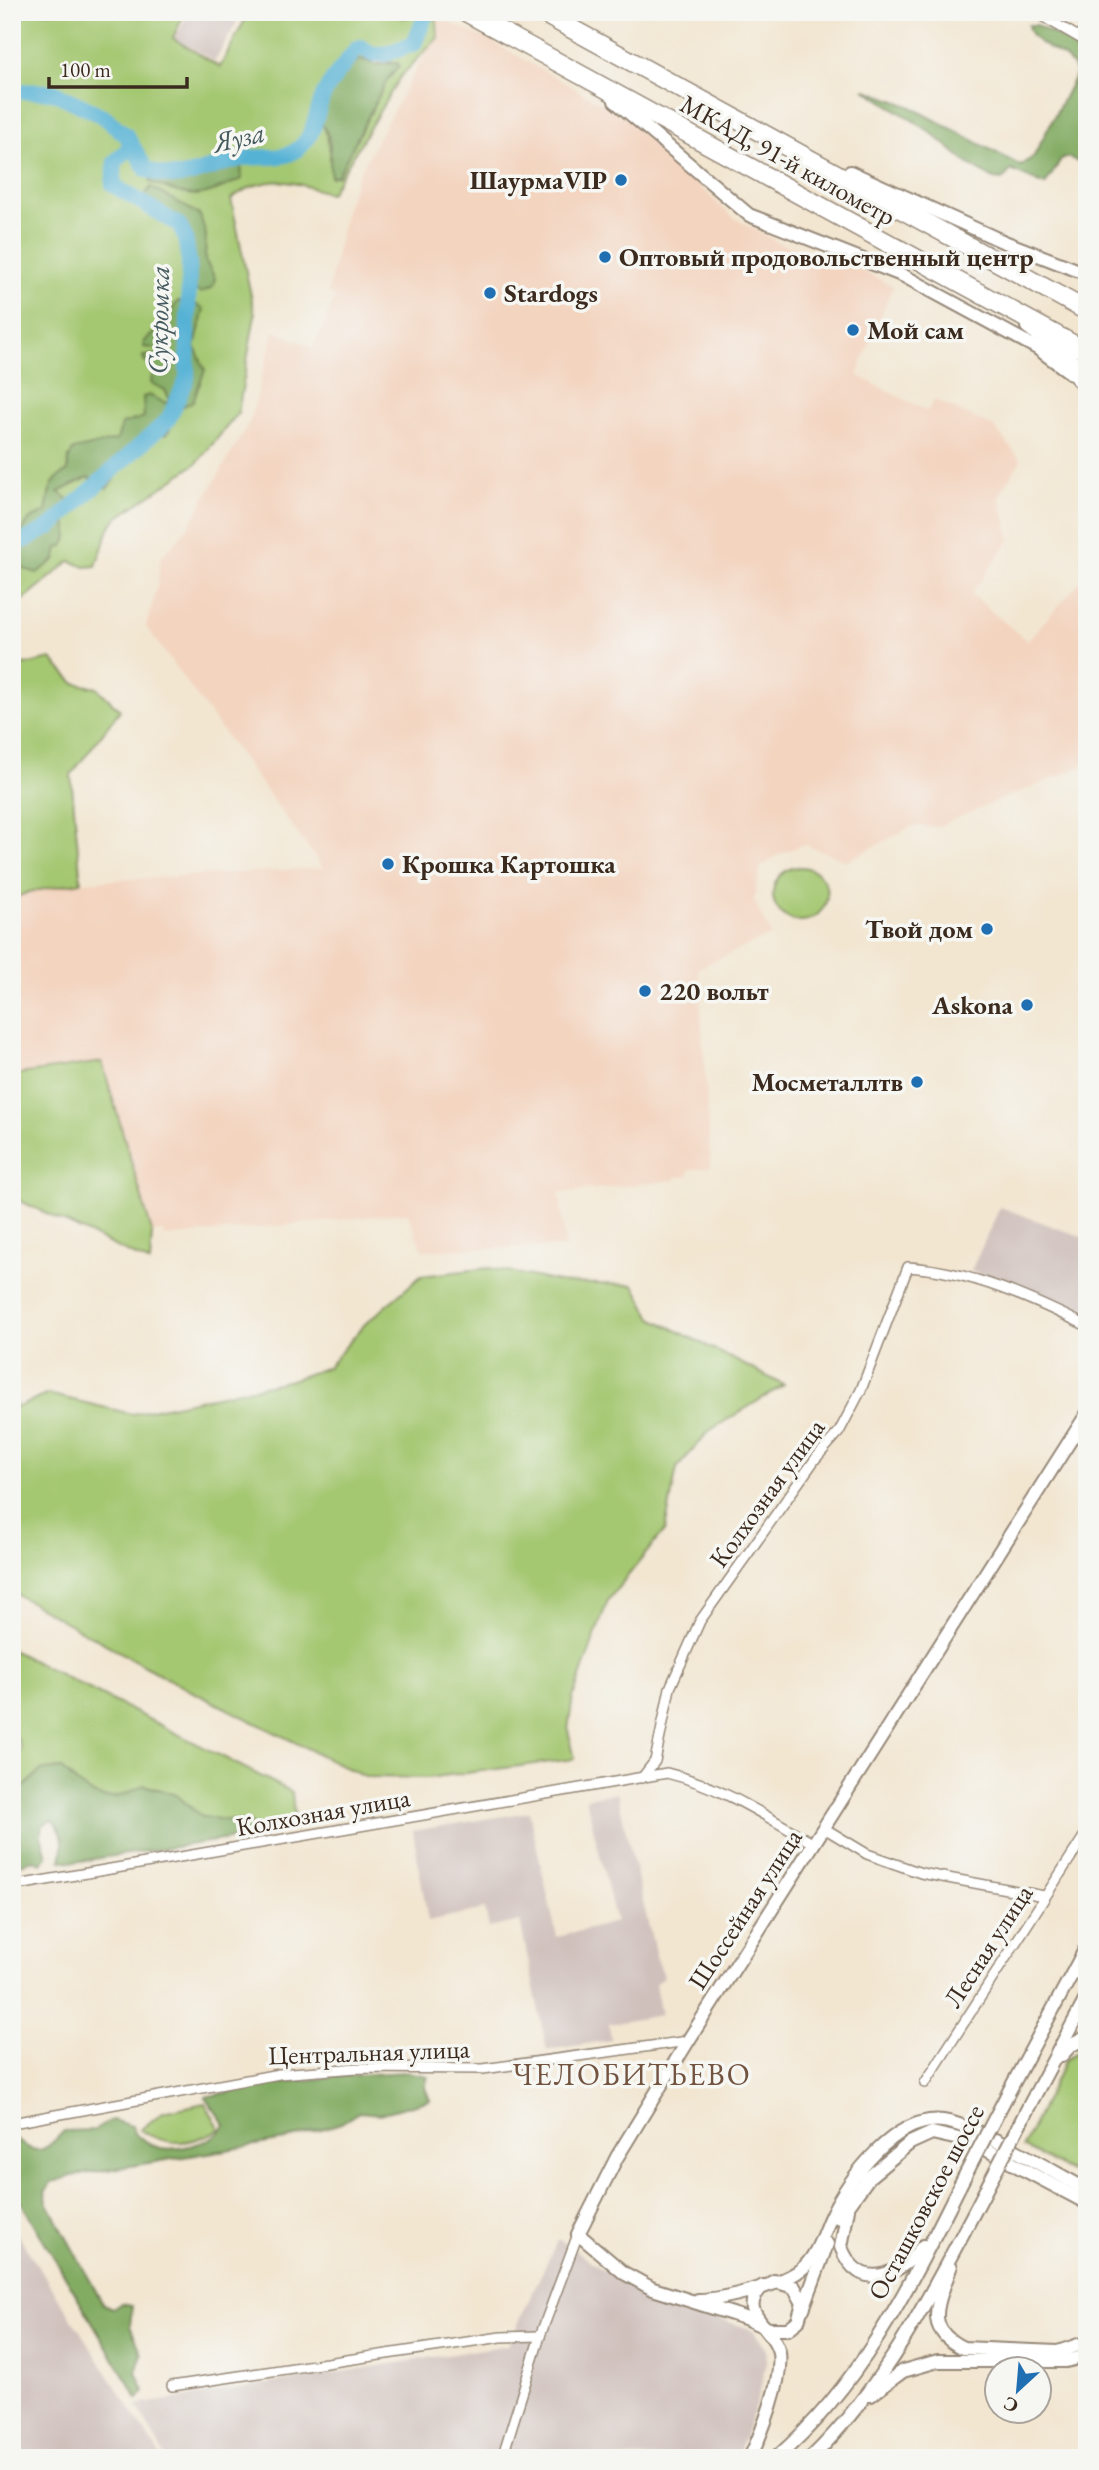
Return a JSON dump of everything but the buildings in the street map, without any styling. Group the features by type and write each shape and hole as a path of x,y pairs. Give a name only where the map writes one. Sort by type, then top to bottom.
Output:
{"highway":[{"name":"МКАД, 91-й километр","path":"466,12 1087,352"},
{"name":"МКАД, 91-й километр","path":"541,12 1087,311"}],"street":[{"path":"1035,12 1087,42"},
{"path":"593,82 749,215 904,276 1081,374 1087,390"},
{"path":"763,134 1002,242 1087,273"},
{"path":"1040,285 1087,305"},
{"path":"993,302 1081,374 1087,384"},
{"name":"Колхозная улица","path":"642,1778 655,1761 670,1688 700,1621 816,1458 839,1432 861,1390 908,1267 940,1269 992,1286 1087,1326"},
{"name":"Шоссейная улица","path":"502,2458 540,2336 578,2234 617,2157 1087,1415"},
{"path":"655,1761 667,1773"},
{"name":"Колхозная улица","path":"12,1886 667,1773 724,1791 814,1844"},
{"path":"824,1828 867,1854 921,1873 1044,1896"},
{"name":"Лесная улица","path":"925,2083 1087,1832"},
{"name":"Осташковское шоссе","path":"776,2458 834,2400 865,2359 897,2308 1087,1946"},
{"name":"Осташковское шоссе","path":"810,2458 850,2414 882,2372 916,2319 1087,1997"},
{"path":"1029,2106 1061,2056 1070,2046 1087,2037"},
{"name":"Центральная улица","path":"12,2123 279,2074 357,2068 483,2069 688,2041"},
{"path":"664,2293 711,2300 770,2283 802,2269 811,2260 841,2196 868,2161 899,2134 926,2121 940,2120 974,2131 1087,2190"},
{"path":"578,2234 624,2273 664,2293 745,2318 775,2331 788,2329 801,2316 835,2224 846,2205 869,2177 922,2136 947,2133 972,2142 1087,2203"},
{"path":"869,2177 848,2207 841,2247 853,2267 865,2274 878,2276 902,2269 946,2214"},
{"path":"965,2228 936,2313 942,2334 963,2348 1059,2352 1087,2342"},
{"path":"750,2458 779,2364 776,2342 755,2317 753,2303 757,2292 770,2283 787,2283 798,2292 803,2303 801,2316"},
{"path":"172,2386 501,2337 540,2336"},
{"path":"850,2414 888,2381 919,2365 938,2361 1066,2361 1087,2356"}],"shaded area":[{"path":"189,12 220,12 237,22 215,61 175,38"},
{"path":"427,13 489,40 622,115 734,218 781,244 851,266 893,286 857,375 927,411 935,400 994,427 1021,460 999,496 1011,539 971,594 1027,641 1087,574 1087,764 936,827 913,826 847,861 804,844 776,856 760,868 754,900 771,935 698,968 711,1167 688,1170 689,1176 676,1177 676,1180 559,1193 566,1247 422,1250 408,1213 164,1237 163,1232 152,1232 102,1062 12,1075 12,899 29,892 81,882 323,868 146,627 158,583 160,559 187,529 250,421 274,331 313,347 335,297 328,293 347,206 358,175 430,44 438,38 437,20"},
{"path":"1000,1207 1087,1239 1087,1319 971,1271"},
{"path":"617,1793 656,1956 664,1976 655,1984 661,2015 609,2024 611,2040 547,2050 520,1921 489,1928 485,1909 428,1921 413,1831 529,1812 557,1937 616,1922 586,1798"},
{"path":"14,2229 162,2458 12,2458"},
{"path":"558,2239 634,2291 753,2330 767,2350 766,2363 759,2396 737,2458 166,2458 137,2405 508,2345"}],"green space":[{"path":"12,12 185,12 173,38 220,67 249,12 393,12 403,18 425,12 437,20 438,38 400,77 330,194 291,183 268,182 244,190 231,199 255,315 238,413 197,463 117,518 110,526 96,566 85,567 70,561 12,609","holes":["361,59 391,62 399,66 387,80 338,175 330,167 325,129 326,109 333,89 345,71"]},
{"path":"1028,25 1036,25 1087,52 1087,167 1069,157 1061,160 1045,185 1011,170 1002,180 994,179 967,163 929,131 864,89 909,106 1021,166 1034,156 1076,74 1067,59 1036,40"},
{"path":"361,59 375,64 398,63 399,66 387,80 338,175 331,177 328,135 320,122 340,78"},
{"path":"241,164 242,179 196,195 177,192 150,182 152,176 177,180 197,179"},
{"path":"151,187 200,215 206,235 205,260 215,278 213,287 201,293 193,289 193,255 187,233 172,216 143,198"},
{"path":"178,301 195,304 204,309 195,347 205,370 193,401 178,409 165,435 149,431 139,438 134,455 118,455 115,479 107,488 96,485 89,477 58,492 73,502 66,519 68,537 63,546 58,548 55,560 37,573 21,568 12,573 12,536 20,534 30,519 46,512 53,483 68,471 68,460 73,450 117,440 122,424 144,417 143,397 149,395 165,403 170,400 165,390 151,383 153,367 144,361 143,356 160,354 161,349 144,347 144,342 159,328"},
{"path":"12,659 15,667 51,659 74,683 97,688 120,710 71,775 81,882 29,892 12,899"},
{"path":"800,867 819,875 827,894 819,913 800,921 781,913 773,894 781,875"},
{"path":"102,1062 152,1232 150,1263 12,1197 12,1075"},
{"path":"489,1268 565,1283 634,1285 652,1318 784,1385 709,1431 677,1468 665,1530 608,1600 573,1697 568,1730 575,1759 427,1778 365,1777 181,1686 12,1592 12,1394 16,1408 48,1394 132,1414 291,1380 328,1367 365,1324 421,1276"},
{"path":"12,1650 292,1792 295,1828 256,1835 250,1823 202,1817 176,1795 145,1785 119,1796 99,1797 81,1787 60,1768 40,1771 22,1789 12,1772 21,1747 12,1729"},
{"path":"60,1768 90,1793 108,1798 144,1785 176,1795 202,1817 251,1823 256,1835 73,1862 61,1860 62,1838 52,1820 42,1825 41,1835 47,1856 41,1864 34,1860 12,1866 12,1772 23,1788 40,1771"},
{"path":"1087,2045 1087,2180 1023,2147 1065,2060"},
{"path":"408,2072 428,2076 425,2088 430,2100 380,2114 359,2112 341,2123 285,2140 71,2176 51,2183 45,2192 47,2202 103,2304 112,2308 122,2304 132,2306 130,2326 142,2354 136,2372 144,2391 138,2399 12,2187 12,2137 34,2150 40,2150 64,2131 95,2130 112,2120 132,2126 136,2135 151,2145 169,2149 187,2147 206,2141 225,2125 205,2097 306,2080"},
{"path":"205,2103 220,2129 209,2134 189,2141 170,2142 140,2130 163,2112"}],"waterway":[{"name":"Яуза","path":"12,91 53,92 103,116 126,135 146,169 173,176 197,173 232,161 284,156 298,149 312,131 328,86 357,48 361,47 372,54 385,54 414,44 427,12"},
{"name":"Сукромка","path":"12,547 50,527 168,420 187,379 189,263 185,237 179,225 113,185 115,162 131,146"}],"place":[{"name":"ШаурмаVIP","path":"621,180"},
{"name":"Оптовый продовольственный центр","path":"605,257"},
{"name":"Stardogs","path":"490,293"},
{"name":"Мой сам","path":"853,330"},
{"name":"Крошка Картошка","path":"388,864"},
{"name":"Твой дом","path":"987,929"},
{"name":"220 вольт","path":"645,991"},
{"name":"Askona","path":"1027,1005"},
{"name":"Мосметаллтв","path":"917,1082"}],"district":[{"name":"ЧЕЛОБИТЬЕВО","path":"632,2074"}]}
